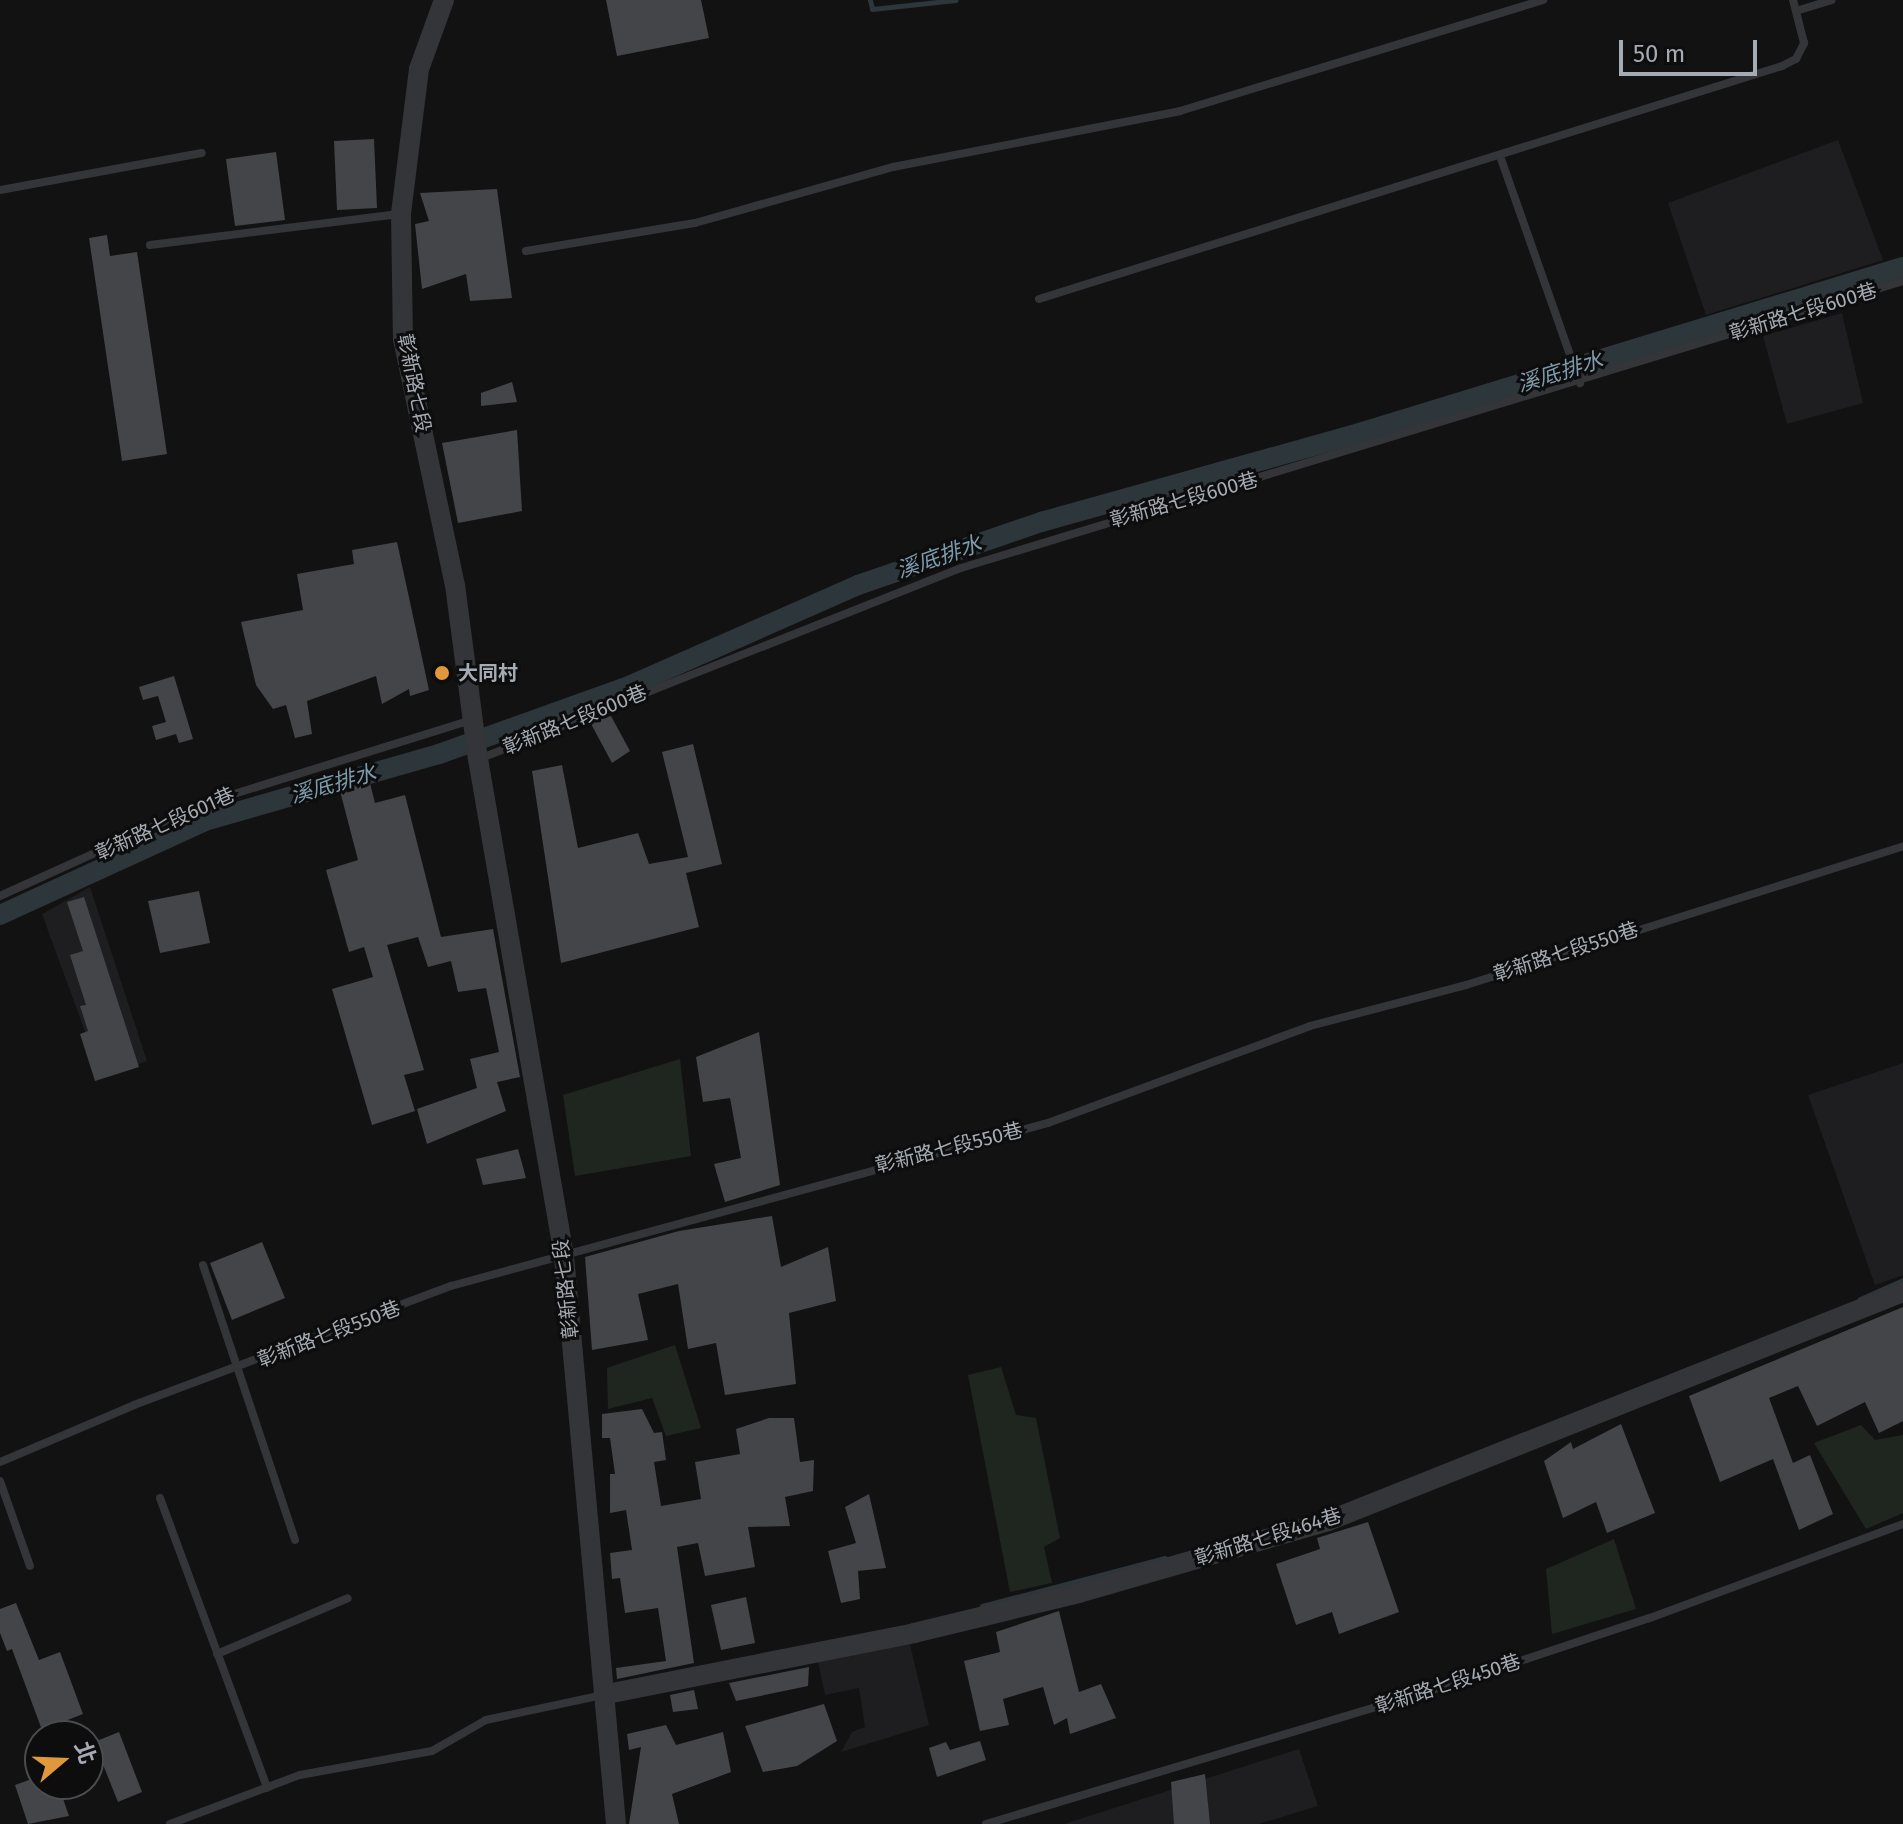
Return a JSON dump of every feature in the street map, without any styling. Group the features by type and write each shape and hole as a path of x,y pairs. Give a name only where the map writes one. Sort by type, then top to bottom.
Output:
{"street":[{"name":"彰新路七段","path":"444,0 419,69 401,214 403,339 455,585 478,759 564,1256 607,1694 616,1824"},
{"name":"彰新路七段464巷","path":"607,1694 914,1633 1079,1593 1328,1521 1903,1292"}],"lane":[{"path":"526,251 695,223 893,167 1180,111 1543,0"},
{"path":"1039,299 1782,66 1796,59 1804,43 1793,0"},
{"path":"1796,11 1831,0"},
{"path":"0,190 202,153"},
{"path":"1500,156 1580,383"},
{"path":"150,245 401,214"},
{"name":"彰新路七段600巷","path":"478,759 961,568 1580,383 1903,281"},
{"name":"彰新路七段601巷","path":"0,896 205,803 472,720"},
{"name":"彰新路七段550巷","path":"0,1462 134,1405 451,1286 798,1187 1048,1123 1310,1026 1466,985 1903,846"},
{"path":"203,1265 295,1540"},
{"path":"0,1481 30,1566"},
{"path":"160,1498 267,1788"},
{"name":"彰新路七段450巷","path":"986,1824 1457,1683 1650,1618 1903,1524"},
{"path":"217,1654 348,1598"},
{"path":"170,1824 300,1775 432,1751 486,1720 607,1694"}],"shaded area":[{"path":"1838,140 1883,260 1706,315 1668,203"},
{"path":"1842,313 1863,403 1787,424 1763,336"},
{"path":"90,887 147,1061 102,1078 42,914"},
{"path":"680,1059 691,1156 575,1176 563,1095"},
{"path":"1903,1063 1903,1275 1875,1285 1808,1095"},
{"path":"675,1345 701,1428 666,1436 652,1398 608,1409 607,1368"},
{"path":"1001,1367 1016,1415 1036,1418 1060,1538 1044,1547 1052,1583 1010,1592 968,1375"},
{"path":"1861,1425 1875,1440 1903,1435 1903,1513 1866,1529 1814,1443"},
{"path":"1614,1539 1636,1609 1552,1634 1546,1569"},
{"path":"909,1640 929,1725 841,1752 852,1732 865,1727 859,1688 825,1695 818,1662"},
{"path":"1299,1749 1318,1806 1259,1824 1064,1824"}],"building":[{"path":"606,0 701,0 709,38 617,56"},
{"path":"374,139 377,208 337,210 334,141"},
{"path":"276,152 285,220 235,226 226,159"},
{"path":"497,189 512,298 470,301 466,274 422,289 415,224 429,221 420,193"},
{"path":"107,235 110,256 137,252 167,454 122,461 89,238"},
{"path":"512,382 517,402 481,406 481,393"},
{"path":"517,430 522,511 458,523 442,443"},
{"path":"397,542 429,690 410,696 409,689 382,704 376,676 307,701 312,734 295,738 286,705 273,709 256,685 241,622 303,610 297,574 354,564 352,550"},
{"path":"174,676 193,739 179,743 176,734 156,740 152,726 166,722 158,696 143,700 139,687"},
{"path":"611,716 630,751 612,763 590,722"},
{"path":"693,744 722,864 686,873 699,927 561,963 532,771 562,765 578,848 638,833 649,864 688,857 662,752"},
{"path":"370,783 375,803 405,795 441,937 493,929 520,1077 497,1082 506,1111 427,1144 417,1109 477,1088 470,1059 499,1052 486,988 458,992 451,961 428,967 418,937 387,945 424,1070 404,1075 415,1111 372,1125 332,989 373,977 364,947 349,952 326,870 358,860 340,791"},
{"path":"199,891 210,943 160,953 148,901"},
{"path":"84,897 139,1067 95,1081 80,1034 88,1031 80,1006 86,1005 70,955 83,951 67,902"},
{"path":"759,1032 780,1185 725,1202 714,1164 741,1158 730,1098 703,1102 696,1057"},
{"path":"518,1149 526,1178 483,1185 476,1159"},
{"path":"772,1216 781,1267 828,1247 836,1301 789,1313 796,1384 725,1395 716,1343 688,1349 678,1284 638,1294 648,1340 592,1350 585,1257 679,1231"},
{"path":"262,1242 285,1298 232,1320 210,1263"},
{"path":"1903,1307 1903,1421 1879,1433 1865,1402 1817,1426 1798,1386 1769,1398 1793,1463 1810,1455 1833,1514 1799,1530 1773,1459 1720,1482 1689,1396"},
{"path":"642,1409 654,1433 662,1432 666,1460 654,1462 661,1506 701,1499 695,1462 740,1454 736,1429 769,1418 794,1418 800,1462 814,1460 813,1491 785,1497 790,1526 748,1527 755,1567 705,1576 698,1543 677,1547 694,1663 617,1679 616,1668 666,1661 658,1608 625,1613 620,1578 612,1579 610,1553 632,1550 626,1510 610,1513 610,1474 615,1474 610,1438 602,1438 602,1414"},
{"path":"1621,1424 1655,1513 1607,1533 1596,1502 1563,1518 1544,1461 1571,1442 1573,1449"},
{"path":"869,1494 886,1568 858,1571 860,1599 841,1603 828,1551 856,1543 845,1507"},
{"path":"1368,1522 1399,1612 1339,1634 1332,1612 1296,1625 1276,1564 1320,1549 1317,1538"},
{"path":"746,1597 755,1643 721,1650 711,1605"},
{"path":"16,1603 39,1660 60,1652 83,1714 68,1720 38,1720 12,1649 7,1651 0,1633 0,1609"},
{"path":"1059,1611 1079,1692 1101,1684 1116,1718 1070,1734 1067,1718 1054,1725 1043,1687 1003,1699 1009,1725 980,1731 964,1661 1000,1652 996,1632"},
{"path":"809,1667 808,1686 736,1701 729,1683"},
{"path":"694,1690 698,1709 673,1712 670,1695"},
{"path":"824,1704 837,1741 797,1766 763,1772 745,1726"},
{"path":"666,1725 676,1745 723,1732 731,1772 672,1794 679,1824 629,1824 641,1747 629,1750 627,1734"},
{"path":"119,1732 142,1792 118,1802 104,1767 104,1738"},
{"path":"980,1741 986,1760 937,1777 929,1748 946,1742 950,1750"},
{"path":"1205,1774 1210,1824 1174,1824 1171,1782"},
{"path":"24,1782 24,1800 64,1800 69,1816 28,1824 15,1785"}],"waterway":[{"path":"870,0 872,9 956,0"},
{"name":"溪底排水","path":"0,915 205,821 439,754 629,686 858,585 1041,522 1359,433 1903,267"},
{"path":"1860,1299 1903,1280"},
{"path":"982,1606 1165,1558"}],"place":[{"name":"大同村","path":"442,673"}]}
